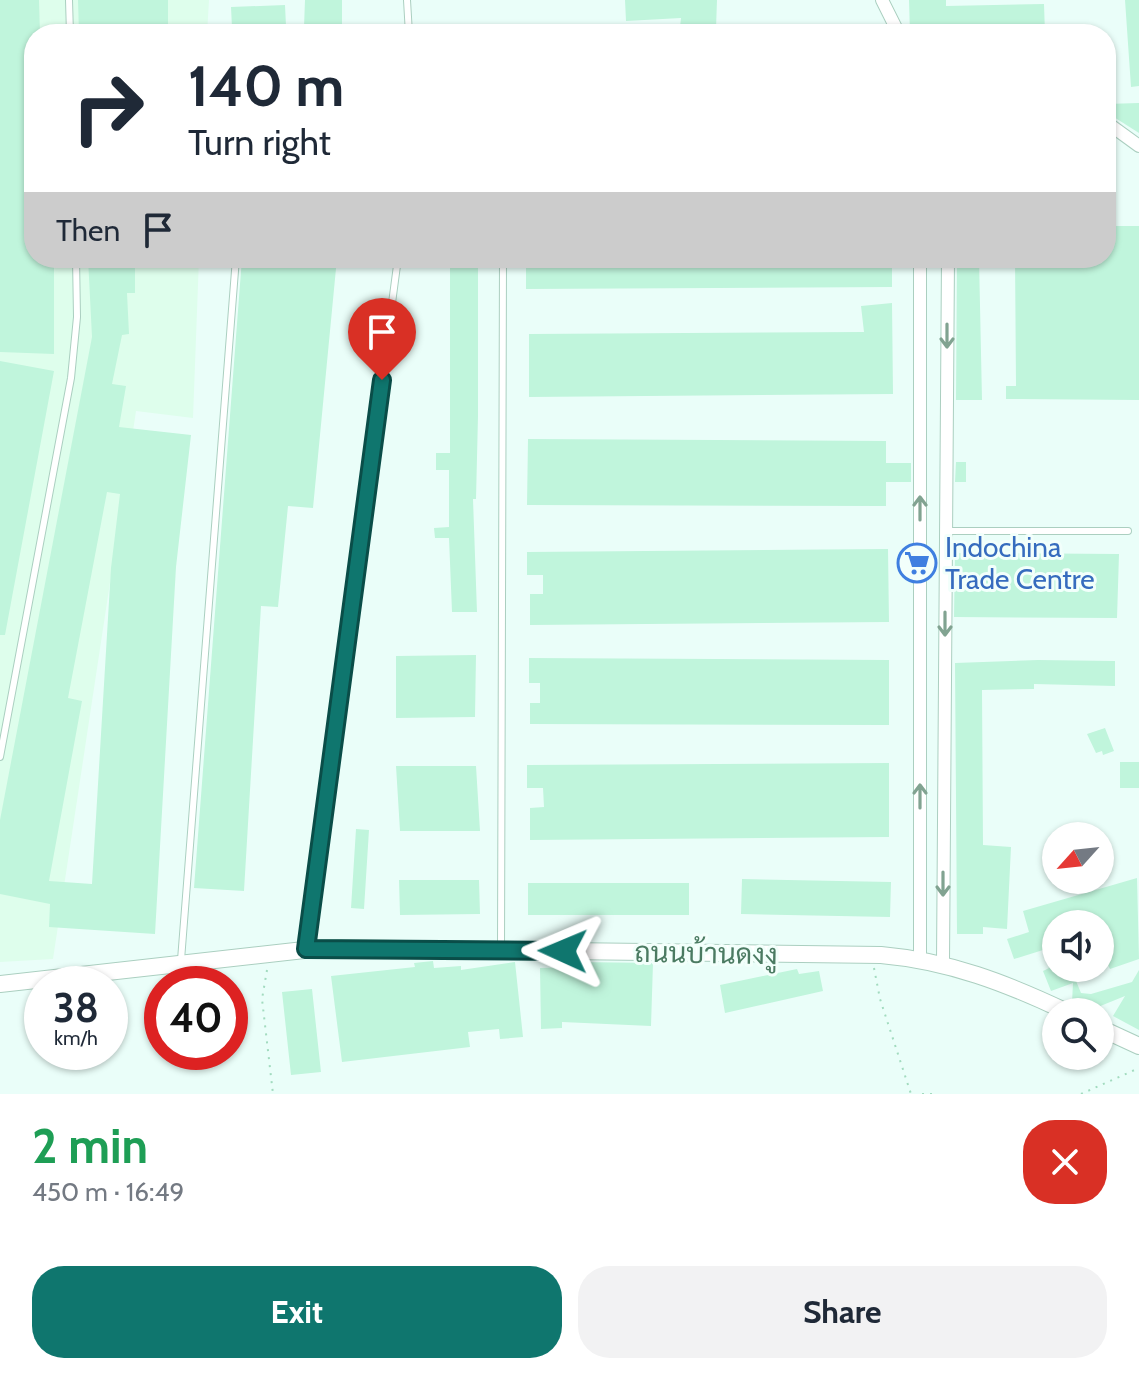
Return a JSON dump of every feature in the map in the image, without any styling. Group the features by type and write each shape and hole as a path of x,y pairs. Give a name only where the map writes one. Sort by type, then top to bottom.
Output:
{"street":[{"path":"882,0 894,24"},
{"path":"1116,129 1139,146"},
{"path":"920,268 920,958"},
{"path":"943,962 948,268"},
{"name":"ถนนบ้านดงงู","path":"0,984 306,949 872,955 943,962 1010,985 1042,1000"},
{"path":"1114,1034 1139,1046"}],"lane":[{"path":"69,0 70,24"},
{"path":"407,0 408,24"},
{"path":"0,757 71,378 77,317 76,268"},
{"path":"181,964 235,268"},
{"path":"306,949 397,268"},
{"path":"501,950 503,268"},
{"path":"946,531 1128,531"}],"path":[{"path":"270,953 262,999 273,1094"},
{"path":"872,955 880,999 911,1094"},
{"path":"1081,1094 1139,1068"},
{"path":"922,1094 937,1094"}],"shaded area":[{"path":"0,0 209,0 208,24 24,24 24,268 199,268 193,418 136,411 53,959 0,962"}],"building":[{"path":"0,0 39,0 40,24 24,24 24,268 54,268 54,354 0,352"},
{"path":"78,0 168,0 168,24 79,24"},
{"path":"305,0 342,0 342,24 304,24"},
{"path":"625,0 717,0 716,24 680,24 681,18 626,21"},
{"path":"909,0 946,0 946,6 1044,4 1045,24 910,24"},
{"path":"1125,0 1139,0 1139,86 1131,87"},
{"path":"285,5 286,24 232,24 231,7"},
{"path":"1139,103 1139,133 1116,118 1116,104"},
{"path":"1116,226 1139,226 1139,400 1006,399 1006,386 1016,386 1015,268 1116,268"},
{"path":"89,268 135,268 135,293 127,293 129,334 122,335 112,384 126,386 119,427 191,435 176,567 155,934 49,927 50,904 0,894 0,820 92,337","holes":["107,492 120,494 111,568 92,884 49,881 82,701 68,698"]},
{"path":"241,268 336,268 313,508 288,506 278,607 261,606 244,891 194,888"},
{"path":"450,268 478,268 478,416 476,499 473,499 477,612 452,612 449,538 435,538 434,528 449,527 449,470 436,470 436,453 450,453"},
{"path":"526,268 892,268 892,287 526,289"},
{"path":"957,268 979,268 982,400 956,400"},
{"path":"892,303 893,394 529,397 529,334 864,332 861,306"},
{"path":"0,361 54,371 5,635 0,635"},
{"path":"528,439 886,441 886,463 911,463 911,482 886,482 886,506 527,505"},
{"path":"956,462 966,462 966,482 955,482"},
{"path":"888,549 889,622 530,625 530,594 543,594 543,575 527,575 527,552"},
{"path":"955,553 1119,554 1117,618 954,617"},
{"path":"476,655 475,717 396,718 396,656"},
{"path":"529,658 889,660 889,725 530,724 530,703 540,703 540,683 529,683"},
{"path":"1115,661 1115,686 1034,684 1034,689 982,690 983,845 1011,847 1007,929 983,927 983,934 957,934 955,663"},
{"path":"1105,728 1114,751 1103,755 1102,751 1096,753 1087,734"},
{"path":"1120,762 1139,762 1139,788 1120,788"},
{"path":"889,763 889,837 530,840 530,808 544,807 543,788 527,788 527,765"},
{"path":"396,766 476,766 480,831 400,831"},
{"path":"356,829 369,830 364,909 351,908"},
{"path":"1137,878 1139,959 1114,968 1114,910 1042,910 1042,950 1014,959 1007,939 1029,932 1023,911 1082,894 1114,894 1114,885"},
{"path":"742,879 891,882 890,917 741,914"},
{"path":"399,880 479,880 480,914 400,915"},
{"path":"528,883 689,883 689,915 528,915"},
{"path":"433,961 434,968 461,966 461,970 515,962 523,1037 500,1039 499,1029 468,1032 470,1047 342,1062 331,976 415,967 414,963"},
{"path":"577,962 653,963 651,1026 562,1022 562,1028 541,1029 540,968 577,967"},
{"path":"797,969 799,974 819,971 823,991 725,1013 720,985"},
{"path":"1139,970 1139,1030 1114,1017 1125,996 1114,1000 1114,998 1072,998 1073,983 1051,991 1047,982 1076,982 1081,993 1091,994 1132,982"},
{"path":"312,989 321,1072 291,1075 282,992"}],"place":[{"name":"Indochina Trade Centre","path":"917,563"}],"route":[{"path":"382,380 306,949 563,951"}]}
